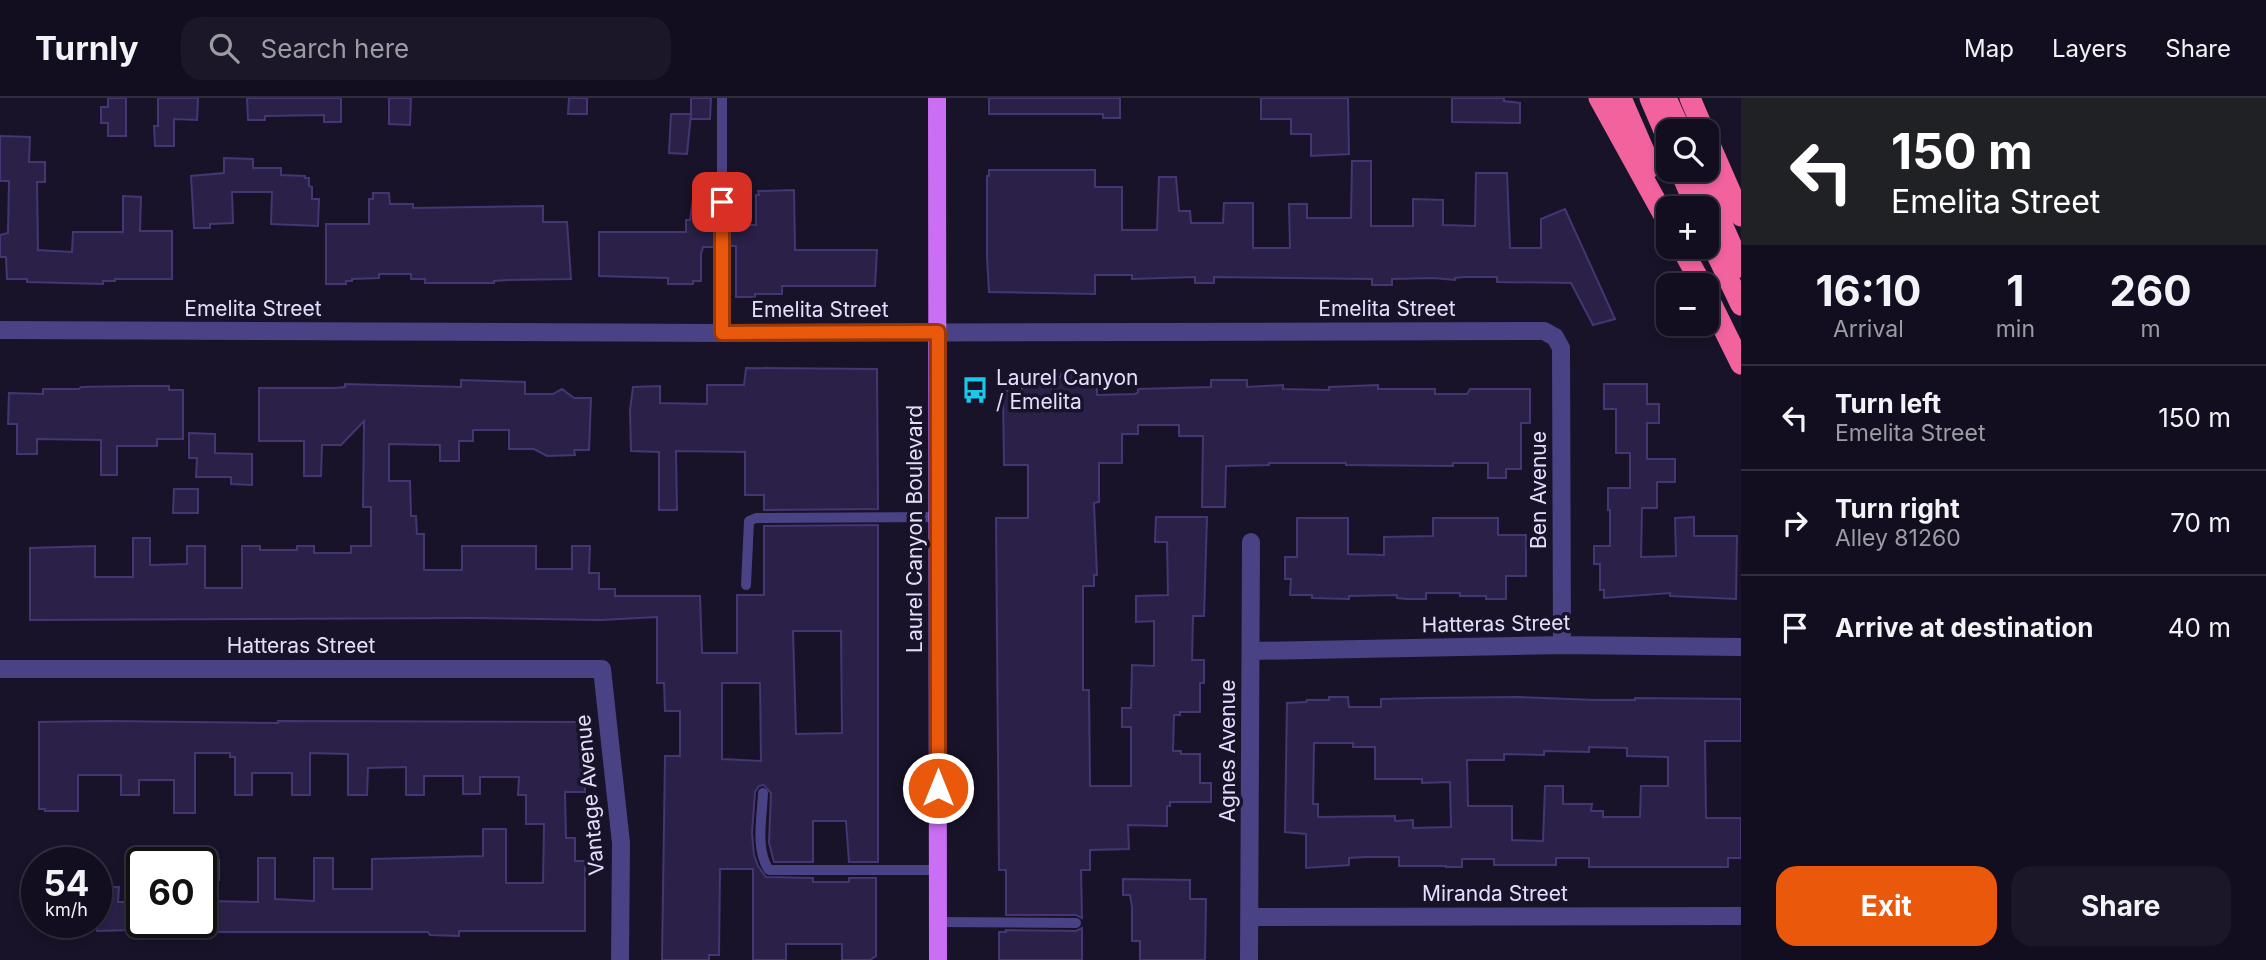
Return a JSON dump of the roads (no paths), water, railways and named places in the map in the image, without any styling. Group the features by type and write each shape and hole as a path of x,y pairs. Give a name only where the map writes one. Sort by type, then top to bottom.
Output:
{"highway":[{"path":"1599,98 1656,201"},
{"path":"1621,98 1664,196"},
{"path":"1650,98 1659,119"},
{"path":"1666,98 1676,119"},
{"path":"1690,98 1699,119"},
{"path":"1719,166 1741,216"},
{"path":"1703,182 1741,267"},
{"path":"1719,259 1741,304"},
{"path":"1719,319 1741,364"}],"main road":[{"name":"Laurel Canyon Boulevard","path":"937,98 938,960"}],"street":[{"name":"Emelita Street","path":"0,330 722,333 1544,331 1555,337"},
{"name":"Ben Avenue","path":"1555,337 1561,348 1562,645"},
{"name":"Agnes Avenue","path":"1250,960 1251,542"},
{"name":"Hatteras Street","path":"1252,651 1562,645 1741,647"},
{"name":"Hatteras Street","path":"0,669 602,669"},
{"name":"Vantage Avenue","path":"602,669 621,843 620,960"},
{"name":"Miranda Street","path":"1250,917 1741,916"}],"lane":[{"path":"722,98 722,333"},
{"path":"746,585 749,521 756,518 938,517"},
{"path":"762,793 762,851 769,870 938,870"},
{"path":"939,922 1076,923"}],"place":[{"name":"Laurel Canyon / Emelita","path":"975,390"}]}
